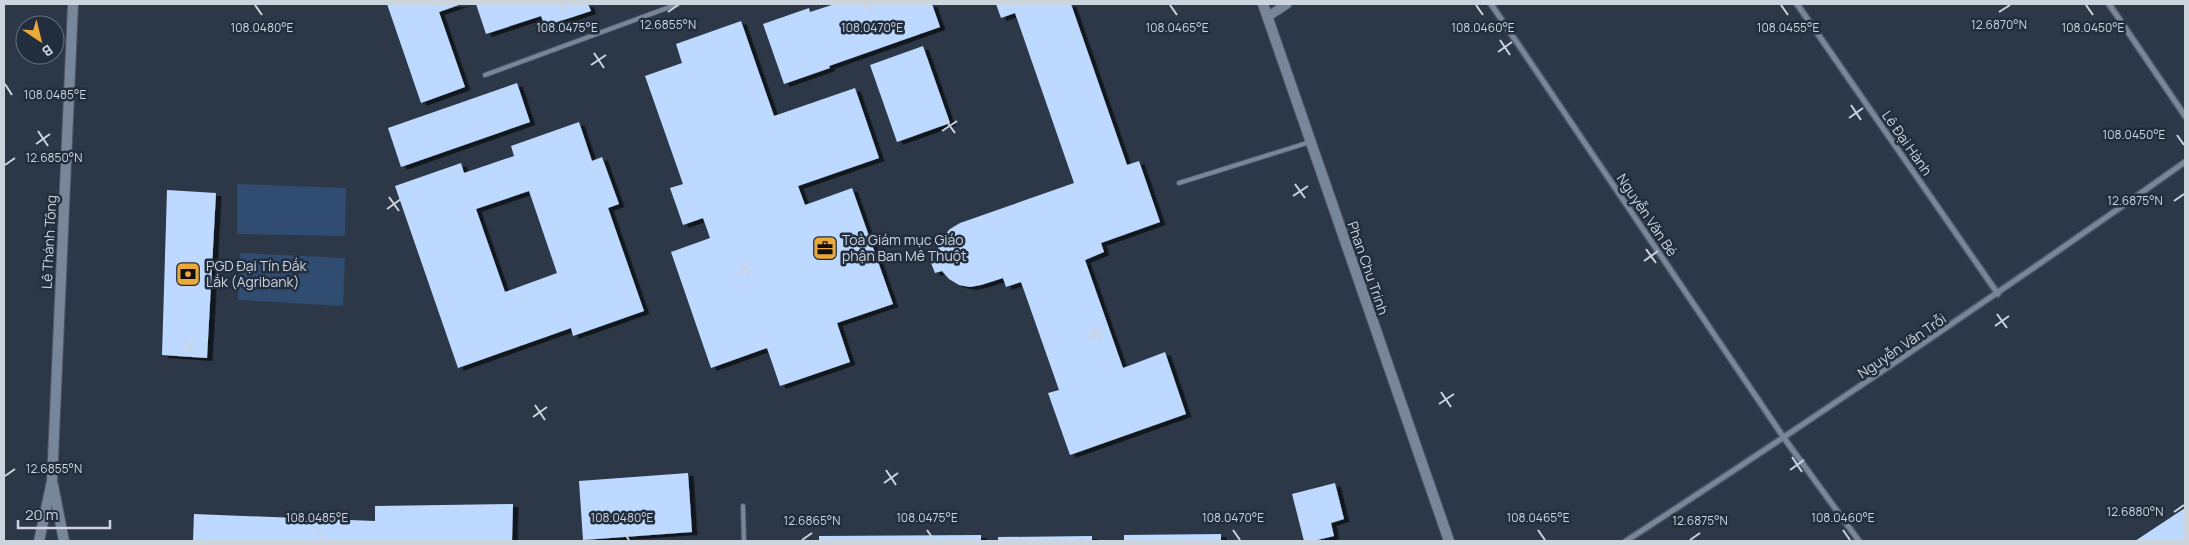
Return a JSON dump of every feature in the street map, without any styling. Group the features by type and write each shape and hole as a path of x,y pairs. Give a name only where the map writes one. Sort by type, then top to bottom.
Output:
{"main road":[{"name":"Lê Thánh Tông","path":"39,541 52,481 73,4"},
{"name":"Phan Chu Trinh","path":"1263,4 1448,541"},
{"name":"Lê Thánh Tông","path":"52,481 64,541"}],"street":[{"path":"1268,17 1287,4"},
{"name":"Nguyễn Văn Bé","path":"1491,4 1784,438 1859,541"},
{"name":"Lê Đại Hành","path":"1797,4 1998,294"},
{"path":"2109,4 2185,116"},
{"name":"Nguyễn Văn Trỗi","path":"1626,541 1784,438 1998,294 2185,162"}],"lane":[{"path":"485,75 678,4"},
{"path":"1179,183 1310,142"},
{"path":"743,506 744,541"}],"shaded area":[{"path":"237,184 346,188 345,236 237,234"},
{"path":"240,253 345,258 343,306 238,300"}],"building":[{"path":"387,4 462,4 439,12 465,87 421,103"},
{"path":"476,4 588,4 591,11 545,26 541,16 486,34"},
{"path":"835,4 932,4 940,27 784,84 763,24 809,8 810,12"},
{"path":"996,4 1071,4 1127,165 1139,161 1160,222 1101,243 1104,252 1085,260 1123,368 1165,352 1186,414 1070,455 1048,393 1059,390 1021,282 1006,287 1003,278 970,287 959,285 949,279 942,271 935,273 931,263 938,260 938,248 942,238 950,229 960,223 1074,183 1015,13 1001,18"},
{"path":"741,21 774,116 855,88 879,158 798,186 805,205 852,188 893,304 837,323 850,362 780,386 767,348 711,368 671,252 710,238 703,218 683,225 670,188 683,184 645,76 682,63 676,44"},
{"path":"923,46 950,123 897,142 870,65"},
{"path":"517,83 530,122 401,167 388,128"},
{"path":"579,122 592,161 602,157 619,204 608,208 644,311 573,336 571,328 458,368 395,186 461,163 464,173 514,156 511,146","holes":["529,191 557,273 505,292 476,209"]},
{"name":"PGD Đại Tín Đắk Lắk (Agribank)","path":"167,190 216,193 207,358 162,355"},
{"path":"688,473 692,532 583,540 579,481"},
{"path":"1335,483 1344,519 1331,523 1334,536 1304,541 1292,494"},
{"path":"513,504 512,541 193,541 194,514 375,521 375,506"},
{"path":"2185,508 2185,541 2135,541"},
{"path":"1221,534 1221,541 1124,541 1124,535"},
{"path":"981,535 981,541 819,541 819,536"},
{"path":"1092,536 1092,541 998,541 998,537"}],"place":[{"name":"Toà Giám mục Giáo phận Ban Mê Thuột","path":"825,248"},
{"name":"PGD Đại Tín Đắk Lắk (Agribank)","path":"188,274"}]}
